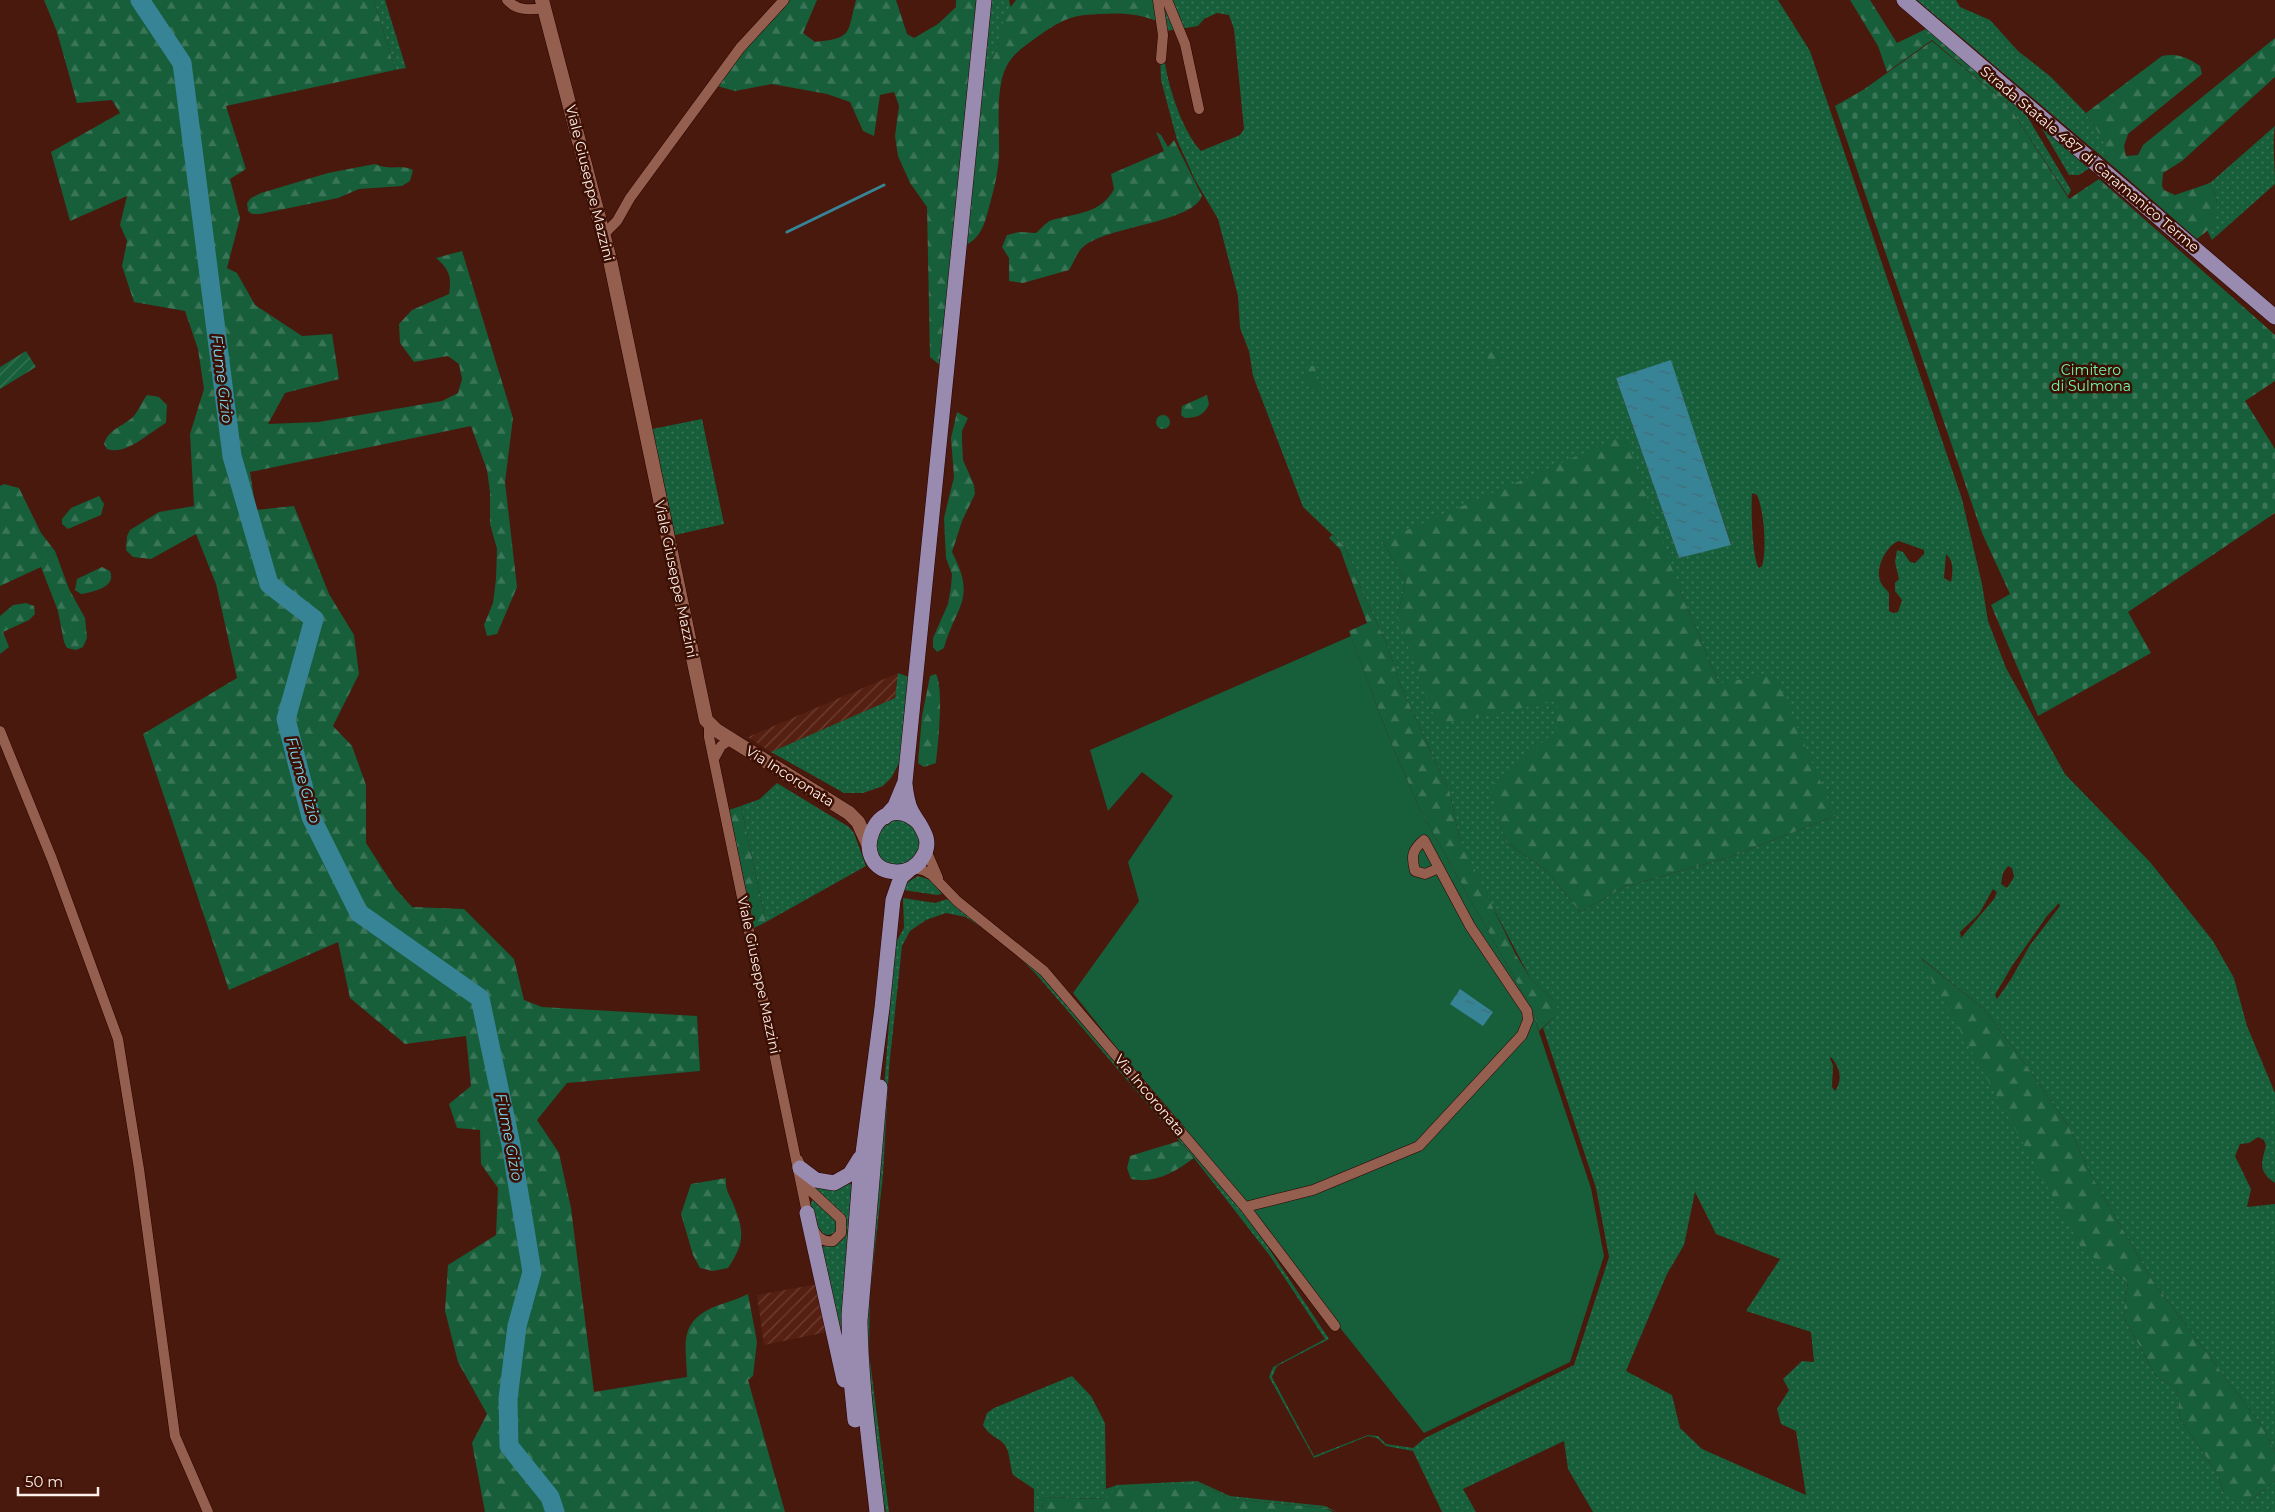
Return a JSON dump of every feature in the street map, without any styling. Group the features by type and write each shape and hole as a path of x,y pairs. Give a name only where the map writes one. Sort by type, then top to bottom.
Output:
{"main road":[{"path":"893,900 887,876 882,867 873,858 869,846 871,831 896,806 905,782 984,0"},
{"name":"Strada Statale 487 di Caramanico Terme","path":"1904,0 2275,317"},
{"name":"Viale Giuseppe Mazzini","path":"543,4 604,234 700,696 709,724"},
{"name":"Via Incoronata","path":"709,724 849,813 858,822 869,846"},
{"path":"855,1420 850,1360 849,1298 862,1152 882,1008 893,900 901,877 921,861 926,850 926,834 910,808 905,782"},
{"name":"Via Incoronata","path":"849,813 868,819 883,818"},
{"path":"883,818 903,814 919,823"},
{"path":"882,867 893,872 910,869"},
{"path":"877,1512 867,1440 860,1356 860,1321 878,1109 882,1008"},
{"path":"799,1164 816,1180 834,1184 850,1174 862,1152"},
{"path":"807,1213 835,1344 855,1420 868,1488 877,1512"}],"street":[{"path":"507,0 516,8 543,4"},
{"path":"604,234 617,221 630,198 740,48 784,0"},
{"path":"1158,0 1163,35 1161,59"},
{"path":"1167,0 1186,44 1199,109"},
{"name":"Viale Giuseppe Mazzini","path":"709,724 708,731 799,1164 807,1213 811,1226 821,1239 831,1242 840,1235 841,1220 811,1191 799,1164"},
{"path":"0,731 52,859 118,1038 176,1436 208,1512"},
{"name":"Via Incoronata","path":"714,760 718,749 731,739"},
{"name":"Via Incoronata","path":"926,850 932,867 942,885"},
{"path":"1245,1207 1313,1190 1419,1146 1522,1035 1528,1020 1527,1011 1470,926 1439,868"},
{"name":"Via Incoronata","path":"910,869 927,872 964,906 1044,971 1245,1207 1335,1326"}],"shaded area":[{"path":"898,673 895,698 771,752 748,737"},
{"path":"818,1284 827,1332 764,1345 757,1295"}],"green space":[{"path":"44,0 374,0 395,70 226,106 246,169 230,179 240,218 227,268 237,273 255,305 302,336 332,334 339,379 285,393 268,424 319,422 442,401 458,393 462,379 459,364 448,356 414,362 400,343 399,324 412,310 449,294 449,274 436,258 462,251 513,418 505,482 517,587 497,634 487,636 484,625 493,603 497,549 490,524 490,492 487,470 471,426 250,472 256,510 294,506 329,594 354,635 359,674 333,726 352,746 366,785 366,843 395,888 412,907 464,909 514,959 524,1000 542,1007 697,1016 700,1071 567,1083 537,1120 559,1153 571,1208 594,1392 687,1377 687,1335 695,1319 716,1306 748,1294 757,1342 753,1376 748,1380 785,1512 485,1512 472,1443 487,1414 458,1362 445,1311 448,1265 496,1235 498,1188 481,1164 480,1130 457,1128 449,1104 471,1086 466,1036 405,1044 350,998 338,942 229,990 143,734 237,678 216,584 196,534 151,559 133,557 126,550 127,536 130,530 159,512 194,506 190,434 204,389 198,349 185,311 134,302 122,266 127,241 120,225 127,196 70,221 51,152 120,113 112,100 77,103 57,32"},
{"path":"374,0 385,0 406,68 395,70"},
{"path":"789,0 817,0 803,33 815,42 837,38 847,32 856,0 896,0 907,34 914,38 938,24 956,7 956,0 979,0 942,367 930,357 927,207 910,183 898,156 895,136 899,106 894,92 880,95 874,136 863,131 850,102 827,94 772,84 735,91 717,86 737,55"},
{"path":"991,0 1009,0 1011,8 1004,23 995,55 984,67"},
{"path":"1016,0 1156,0 1159,22 1132,14 1078,16 1048,29 1022,48 1012,58 1004,71 1001,82 998,170 993,191 981,231 975,239 966,245 984,67 994,56 1004,20"},
{"path":"1158,0 1778,0 1810,51 1962,499 1982,584 1988,621 2006,668 2065,774 2150,862 2213,941 2234,978 2247,1026 2275,1093 2275,1183 2263,1171 2262,1162 2266,1146 2264,1140 2258,1137 2249,1143 2240,1144 2235,1156 2251,1189 2247,1207 2275,1204 2275,1451 2262,1426 2152,1280 2090,1173 2069,1127 2026,1065 1985,1010 1921,958 2109,1269 2128,1283 2123,1316 2156,1376 2177,1389 2180,1419 2218,1474 2224,1493 2250,1501 2275,1481 2275,1512 1593,1512 1568,1469 1564,1441 1463,1489 1476,1512 1442,1512 1413,1451 1386,1446 1377,1438 1368,1436 1314,1458 1269,1377 1273,1367 1325,1339 1270,1256 1194,1158 1036,974 1006,944 966,917 946,913 926,920 910,931 902,946 889,1068 883,1175 870,1294 869,1353 889,1512 886,1512 878,1476 864,1351 895,944 904,928 903,898 935,903 947,899 1007,944 1039,973 1250,1220 1329,1339 1277,1366 1272,1377 1314,1456 1368,1435 1378,1436 1386,1444 1413,1448 1425,1438 1574,1365 1609,1257 1596,1188 1543,1028 1554,1017 1553,1000 1530,978 1475,873 1459,837 1449,789 1401,686 1386,642 1362,592 1354,567 1344,546 1303,507 1253,376 1249,351 1240,328 1238,296 1218,219 1195,180 1177,140 1161,80","holes":["1217,13 1229,15 1234,29 1244,129 1240,135 1201,151 1187,131 1176,106 1164,54 1166,31 1198,26 1204,19","1671,361 1731,544 1679,558 1616,378","1752,493 1757,495 1764,530 1764,559 1762,566 1759,568 1753,544","1382,541 1679,588 1719,683 1835,816 1730,857 1624,887 1580,912 1547,871 1506,842 1491,787 1558,730 1558,701 1397,616 1406,581","1899,541 1924,550 1924,554 1915,563 1910,562 1903,552 1897,550 1895,562 1899,579 1895,583 1895,591 1902,600 1898,612 1893,613 1889,611 1889,593 1879,578 1880,565 1894,543","1946,554 1952,563 1951,582 1944,578","2008,866 2012,868 2014,877 2007,888 2001,884 2003,873","1993,889 1997,892 1994,899 1961,938 1960,932 1979,914","2059,903 2060,906 2030,945 2011,979 1997,999 1995,995 2012,966 2047,916","1831,1057 1837,1065 1840,1078 1835,1091 1832,1087 1833,1065","1695,1192 1716,1234 1780,1259 1746,1311 1811,1332 1814,1362 1802,1361 1783,1379 1789,1390 1777,1409 1781,1424 1796,1431 1806,1495 1702,1449 1680,1428 1672,1395 1626,1371 1667,1274 1684,1245"]},
{"path":"1850,0 1870,0 1897,43 1928,28 2006,94 2008,105 1932,40 1887,72 1878,46"},
{"path":"1917,0 1956,0 1960,7 1990,20 2018,51 2051,77 2086,113 2104,141 2106,160"},
{"path":"2275,38 2275,77 2182,161 2163,173 2162,186 2164,190 2175,195 2210,183 2217,204 2215,220 2211,227 2197,239 2106,160 2103,140 2086,113 2162,56 2182,56 2200,66 2202,74 2128,134 2124,146 2126,156 2138,155 2143,145"},
{"name":"Cimitero di Sulmona","path":"1932,41 2008,105 2069,199 2099,179 2275,335 2275,381 2245,401 2275,449 2275,513 2128,612 2151,653 2038,716 1991,605 2010,594 1982,533 1835,106 1863,90"},
{"path":"2006,94 2021,106 2071,190 2068,196 2008,105"},
{"path":"2037,120 2093,166 2079,175 2069,175"},
{"path":"2275,126 2275,184 2212,240 2207,230 2214,219 2217,207 2215,194 2210,183"},
{"path":"1156,132 1161,135 1168,147 1174,140 1202,196 1195,205 1166,218 1095,240 1081,249 1069,270 1023,283 1009,281 1009,258 1002,247 1007,235 1019,232 1036,233 1052,220 1095,208 1109,197 1114,189 1111,174 1164,151"},
{"path":"375,164 385,167 409,168 413,170 410,181 402,186 359,189 338,198 260,214 252,214 248,211 247,203 251,198 261,193 328,173"},
{"path":"1489,347 1495,347 1500,352 1498,361 1489,363 1484,358 1484,352"},
{"path":"26,351 36,367 0,389 0,367"},
{"path":"1308,364 1315,367 1317,381 1327,387 1324,391 1317,391 1307,386 1305,376"},
{"path":"147,395 159,397 167,405 166,423 130,446 122,449 107,449 104,444 109,434 134,416"},
{"path":"1207,395 1209,404 1203,413 1189,418 1181,415 1182,406"},
{"path":"957,412 968,418 962,431 963,460 974,485 975,494 962,521 952,552 963,581 964,592 962,602 944,648 937,652 933,647 933,638 948,604 951,587 952,574 946,558 944,518 954,477 951,438"},
{"path":"1160,415 1166,415 1170,422 1166,429 1160,429 1156,425 1156,419"},
{"path":"702,419 724,524 675,535 652,429"},
{"path":"1625,435 1679,588 1719,683 1775,674 1835,816 1730,857 1624,887 1580,912 1547,871 1506,842 1490,787 1557,730 1557,701 1437,725 1397,616 1406,581 1382,541"},
{"path":"4,484 19,488 41,533 55,551 69,589 85,618 87,638 83,647 76,650 67,648 58,611 41,567 0,586 0,486"},
{"path":"99,496 104,504 101,515 68,529 62,524 62,519 71,508"},
{"path":"1332,535 1344,546 1354,567 1362,592 1386,642 1401,686 1449,789 1459,837 1515,953 1530,978 1553,1000 1558,1009 1554,1017 1539,1031 1531,1008 1419,808 1387,733 1349,631 1367,623 1340,549 1329,538"},
{"path":"102,567 110,571 110,581 107,585 103,588 81,594 75,590 77,579"},
{"path":"26,603 34,606 35,614 29,620 3,632 9,647 0,654 0,616 13,605"},
{"path":"1351,636 1387,733 1419,808 1531,1008 1591,1188 1604,1256 1570,1362 1424,1433 1073,993 1139,901 1128,862 1173,796 1142,772 1108,811 1090,750"},
{"path":"898,673 909,677 902,758 891,778 883,786 863,793 844,793 771,752 895,698"},
{"path":"936,674 940,692 940,704 936,763 924,767 918,763 922,716 930,676"},
{"path":"777,783 849,827 854,833 866,866 766,922 741,806 760,799"},
{"path":"741,806 766,922 754,928 729,810"},
{"path":"898,820 911,824 917,830 921,843 917,856 911,862 898,866 885,862 879,856 875,843 879,830 885,824"},
{"path":"918,876 931,880 942,894 937,895 903,890 908,882"},
{"path":"1919,957 1985,1010 2026,1065 2069,1127 2090,1173 2152,1280 2262,1426 2275,1451 2275,1481 2250,1501 2233,1501 2224,1493 2218,1474 2180,1419 2177,1389 2156,1376 2123,1316 2128,1283 2082,1249"},
{"path":"1179,1141 1194,1158 1164,1176 1148,1180 1131,1179 1127,1168 1130,1156"},
{"path":"726,1178 727,1190 741,1228 740,1243 734,1259 728,1268 713,1271 700,1268 693,1255 681,1214 691,1184"},
{"path":"845,1183 852,1184 842,1338 821,1249 825,1245 834,1246 840,1241 846,1228 846,1220 813,1188"},
{"path":"813,1199 837,1221 836,1232 828,1235 819,1232 809,1207"},
{"path":"1072,1376 1091,1396 1105,1423 1106,1489 1117,1485 1197,1481 1230,1496 1325,1506 1337,1512 1325,1508 1231,1499 1199,1483 1105,1499 1042,1497 1043,1512 1034,1512 1034,1489 1013,1475 1006,1447 989,1433 983,1425 987,1413 994,1408"},
{"path":"1199,1483 1231,1499 1325,1508 1333,1512 1043,1512 1042,1497 1105,1499 1118,1487"}],"water":[{"path":"1671,360 1731,545 1679,558 1616,378"},
{"path":"1460,989 1493,1012 1483,1026 1450,1004"}],"waterway":[{"name":"Fiume Gizio","path":"140,0 182,63 232,456 269,584 314,619 286,719 311,817 359,913 480,998 511,1145 532,1272 517,1326 508,1399 509,1446 550,1497 555,1512"},
{"path":"787,232 884,185"}]}
